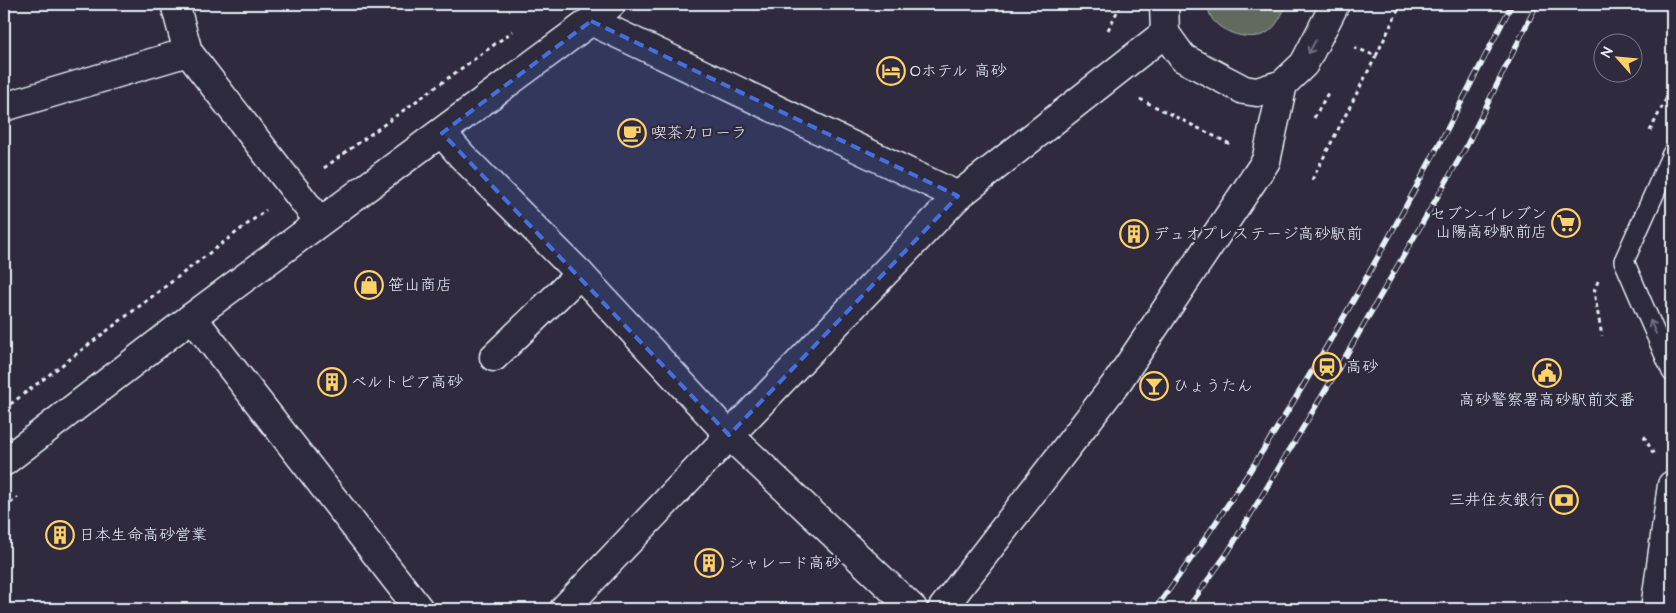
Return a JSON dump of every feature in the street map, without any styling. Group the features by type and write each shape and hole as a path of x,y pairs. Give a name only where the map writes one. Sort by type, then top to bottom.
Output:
{"street":[{"path":"175,4 188,52 319,221"},
{"path":"1164,4 1165,33 1184,58 1244,90 1258,92 1283,84 1304,64 1335,4"},
{"path":"4,462 319,221 442,132 601,12 958,196"},
{"path":"564,609 958,196 1165,33"},
{"path":"4,107 188,52"},
{"path":"942,609 1118,381 1266,161 1283,84"},
{"path":"442,132 462,156 580,274 728,435 912,609"},
{"path":"494,357 580,274"},
{"path":"192,317 419,609"},
{"path":"1655,609 1672,486"}],"lane":[{"path":"1672,154 1624,261 1672,372"}],"path":[{"path":"1312,180 1401,4"},
{"path":"1350,56 1356,48 1376,56"},
{"path":"1312,122 1330,89"},
{"path":"1134,96 1266,161"}],"highlighted area":[{"path":"591,21 958,196 729,435 442,133"}],"green space":[{"path":"1209,4 1287,4 1274,27 1260,36 1250,37 1230,32 1221,27 1209,13"}],"railway":[{"path":"1155,609 1206,538 1254,464 1346,314 1431,160 1512,4"},
{"path":"1187,609 1228,552 1337,371 1465,149 1537,4"}],"place":[{"name":"Oホテル 高砂","path":"891,71"},
{"name":"喫茶カローラ","path":"632,133"},
{"name":"セブン-イレブン 山陽高砂駅前店","path":"1566,223"},
{"name":"デュオプレステージ高砂駅前","path":"1134,234"},
{"name":"笹山商店","path":"369,285"},
{"name":"高砂","path":"1327,367"},
{"name":"高砂警察署高砂駅前交番","path":"1547,373"},
{"name":"ベルトピア高砂","path":"332,382"},
{"name":"ひょうたん","path":"1154,386"},
{"name":"三井住友銀行","path":"1564,500"},
{"name":"日本生命高砂営業","path":"60,535"},
{"name":"シャレード高砂","path":"709,563"}]}
